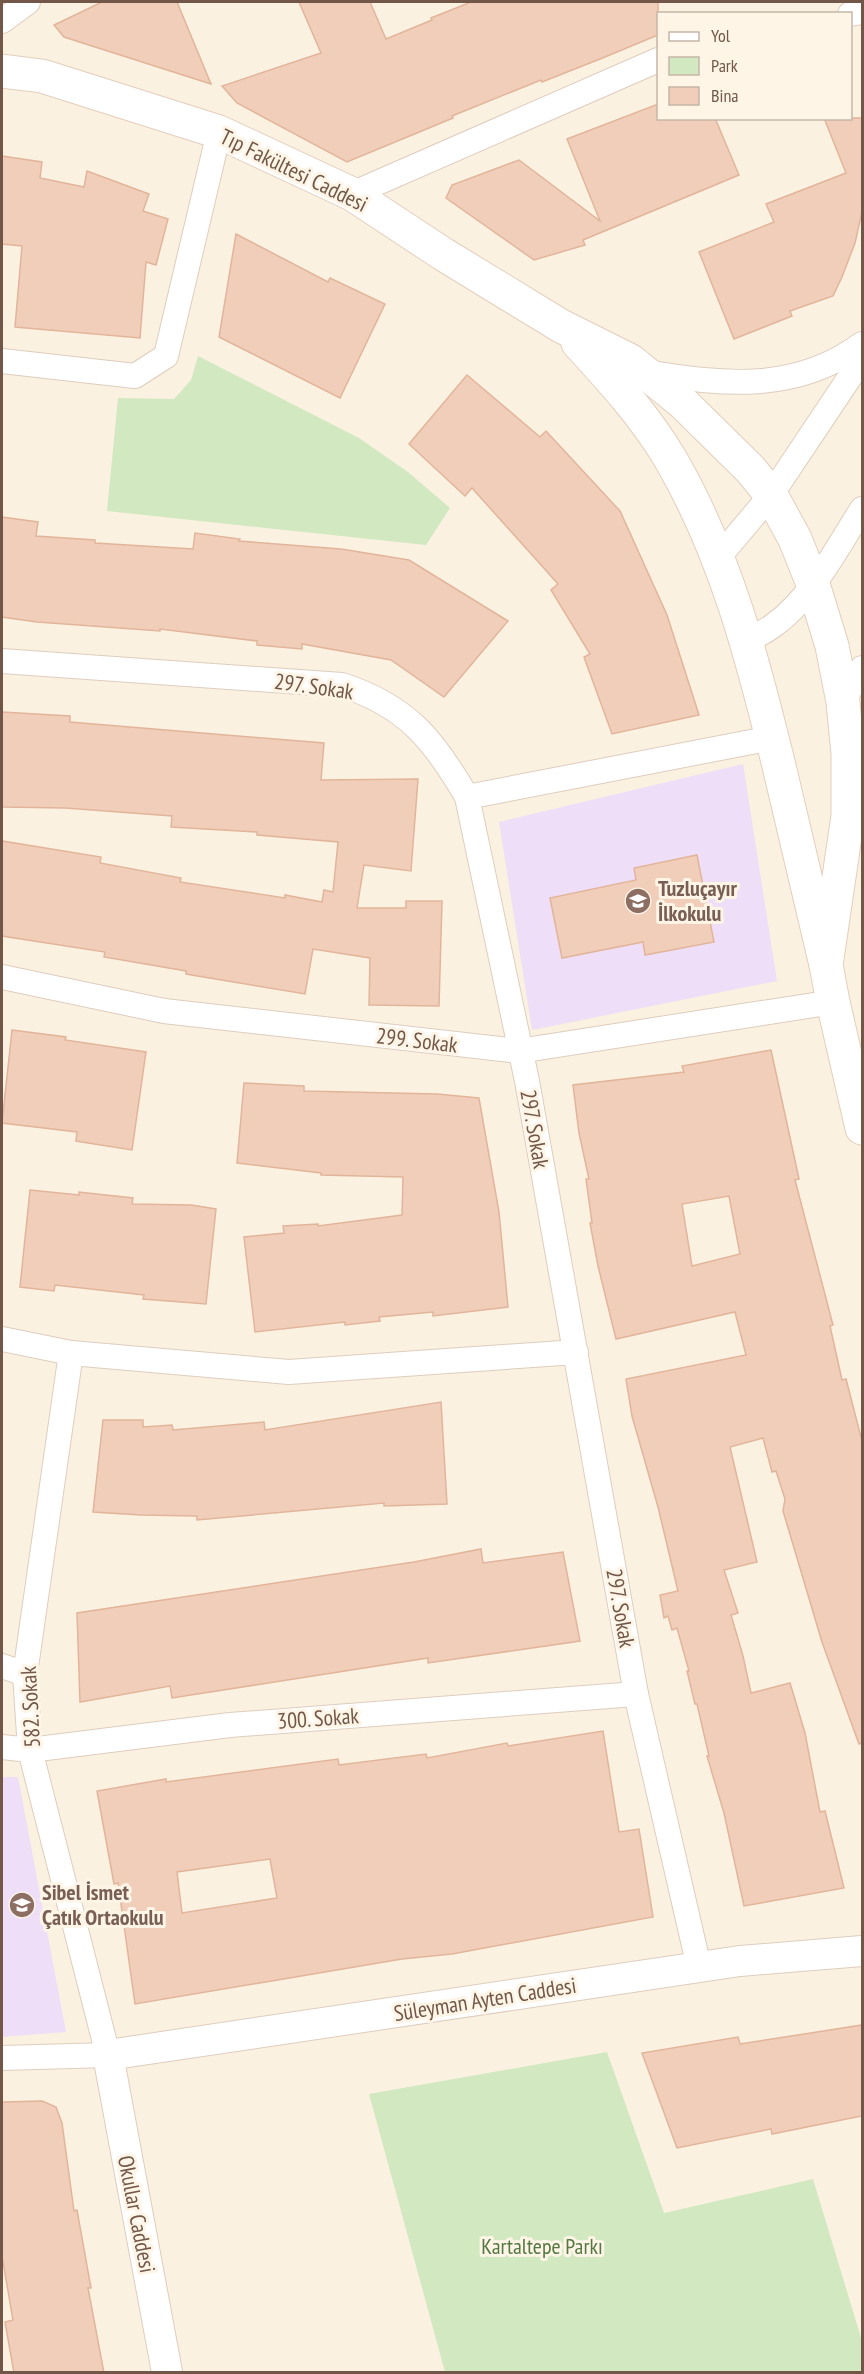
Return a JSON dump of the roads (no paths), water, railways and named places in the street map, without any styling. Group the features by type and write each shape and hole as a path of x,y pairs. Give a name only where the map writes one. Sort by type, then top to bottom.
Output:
{"main road":[{"name":"Tıp Fakültesi Caddesi","path":"2,71 42,76 219,132 352,194 443,254 561,326"},
{"path":"561,326 631,361 683,403 751,470 771,495 795,538 853,702 848,754 848,816 826,965"},
{"path":"561,326 625,393 669,458 694,501 733,596 772,738 862,1128"}],"street":[{"path":"2,21 28,2"},
{"path":"352,194 657,60"},
{"path":"2,361 135,376 166,356 219,132"},
{"path":"644,372 701,381 764,382 814,372 848,355 862,344"},
{"path":"718,558 771,495 862,359"},
{"path":"746,642 776,624 813,584 862,509"},
{"name":"297. Sokak","path":"2,661 342,685 378,699 405,716 439,753 467,797 527,1081 636,1694 699,1967"},
{"path":"853,702 862,668"},
{"path":"467,797 772,738"},
{"name":"299. Sokak","path":"2,977 164,1011 519,1051 833,1002"},
{"path":"2,1339 71,1353 289,1372 576,1352"},
{"name":"582. Sokak","path":"71,1353 25,1674 30,1750 108,2055"},
{"path":"2,1666 25,1674"},
{"name":"300. Sokak","path":"2,1747 30,1750 230,1725 636,1694"},
{"name":"Süleyman Ayten Caddesi","path":"108,2055 740,1960 862,1951"},
{"path":"2,2058 108,2055"},
{"name":"Okullar Caddesi","path":"108,2055 167,2373"}],"place":[{"name":"Tuzluçayır İlkokulu","path":"638,901"},
{"name":"Sibel İsmet Çatık Ortaokulu","path":"22,1905"}],"park label":[{"name":"Kartaltepe Parkı","path":"542,2246"}]}
